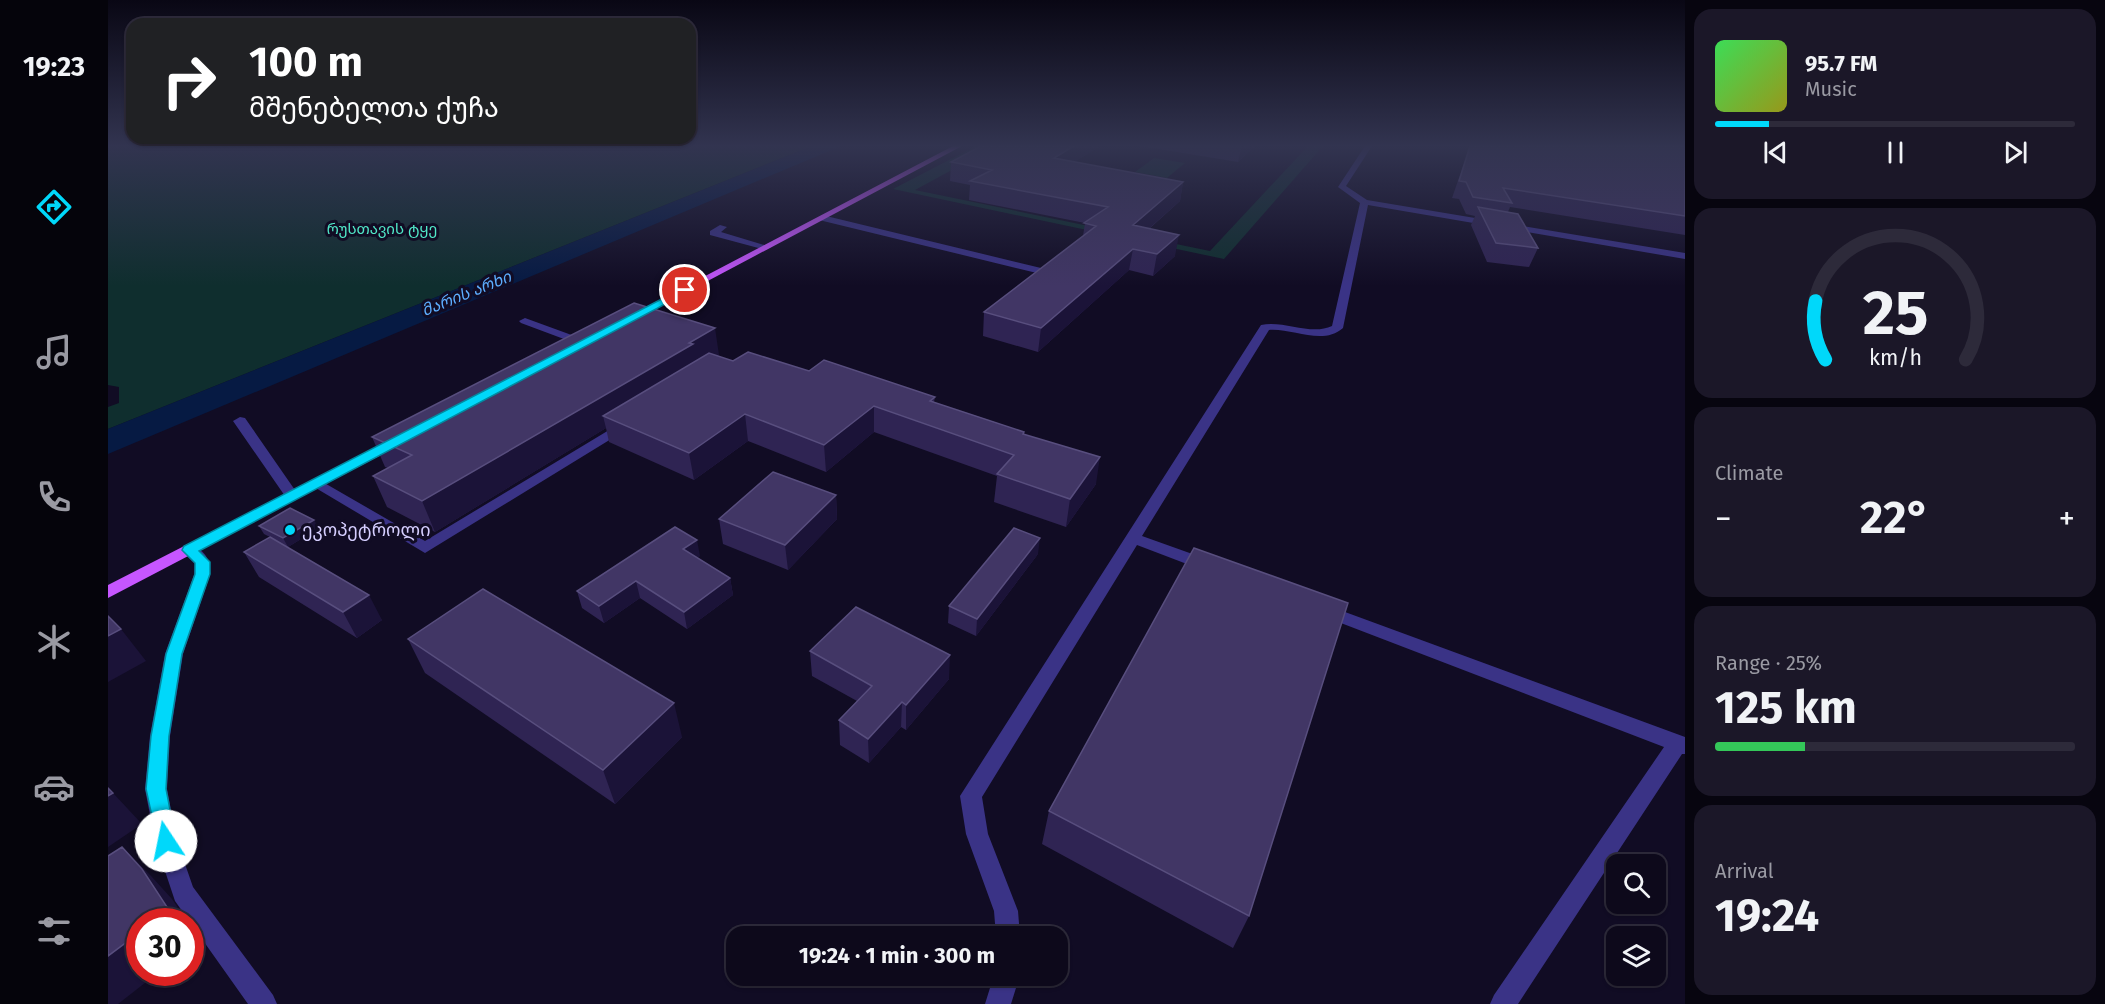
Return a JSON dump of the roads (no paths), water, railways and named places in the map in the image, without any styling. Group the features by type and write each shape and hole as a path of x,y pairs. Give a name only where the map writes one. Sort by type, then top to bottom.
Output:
{"main road":[{"path":"624,322 869,193"},
{"path":"563,354 589,340"},
{"path":"108,592 409,435"}],"street":[{"path":"1351,193 1364,202 1685,256"},
{"path":"1007,926 1006,911 977,834 971,796 1265,327 1288,326 1315,333 1331,333 1337,328 1364,202"},
{"path":"822,218 1041,271"},
{"path":"723,227 713,232 766,247"},
{"path":"525,321 589,340"},
{"path":"316,484 425,548 635,418"},
{"path":"240,421 292,496"},
{"path":"1133,538 1222,572"},
{"path":"189,550 202,562 202,574 174,654 160,736 156,789 166,841 183,893 264,1004"},
{"path":"1311,605 1681,746 1503,1004"},
{"path":"998,1004 1004,986"}],"water":[{"name":"მარის არხი","path":"695,193 729,193 108,454 108,429"}],"place":[{"name":"ეკოპეტროლი","path":"290,530"}],"park label":[{"name":"რუსთავის ტყე","path":"382,229"}]}
